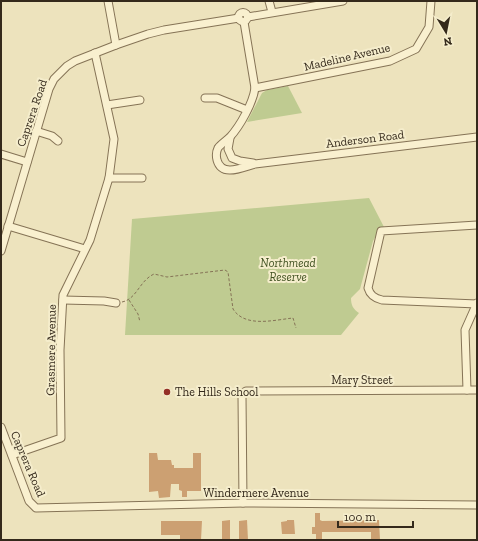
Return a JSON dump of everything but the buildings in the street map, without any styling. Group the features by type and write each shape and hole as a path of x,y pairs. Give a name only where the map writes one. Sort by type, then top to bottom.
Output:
{"street":[{"path":"108,1 116,45"},
{"path":"269,1 272,12"},
{"name":"Caprera Road","path":"1,251 49,89 54,79 67,66 94,53 164,30 243,19 272,12 343,1"},
{"name":"Madeline Avenue","path":"255,88 390,61 416,49 429,27 431,1"},
{"path":"243,19 255,88"},
{"name":"Grasmere Avenue","path":"12,455 61,438 60,350 62,300 63,295 90,240 109,178 114,139 94,53"},
{"name":"Anderson Road","path":"255,88 254,95 247,110 230,137 218,148 217,161 222,168 228,170 237,169 255,164 477,137"},
{"path":"205,98 217,98 247,110"},
{"path":"107,105 140,100"},
{"path":"36,131 52,136 58,141"},
{"name":"Anderson Road","path":"230,137 228,149 232,158 240,162 255,164"},
{"path":"1,154 27,162"},
{"path":"109,178 142,178"},
{"path":"467,390 465,330 477,304 382,300 374,297 369,292 368,288 381,231 477,225"},
{"path":"8,226 85,249"},
{"path":"62,300 104,301 116,303"},
{"name":"Mary Street","path":"243,503 242,396 246,391 477,390"},
{"name":"Caprera Road","path":"1,427 29,502 36,508"},
{"name":"Windermere Avenue","path":"36,508 243,503 477,505"}],"path":[{"path":"116,303 129,300 143,282 154,274 167,277 225,270 228,271 229,274 233,309 235,313 254,322 293,318 296,328"},
{"path":"129,300 138,314 140,322"}],"green space":[{"path":"288,86 302,113 247,122 262,93 267,90"},
{"name":"Northmead Reserve","path":"369,198 384,227 378,232 373,241 360,289 351,298 353,307 359,313 341,335 125,335 132,219"}],"place":[{"name":"The Hills School","path":"167,392"}]}
